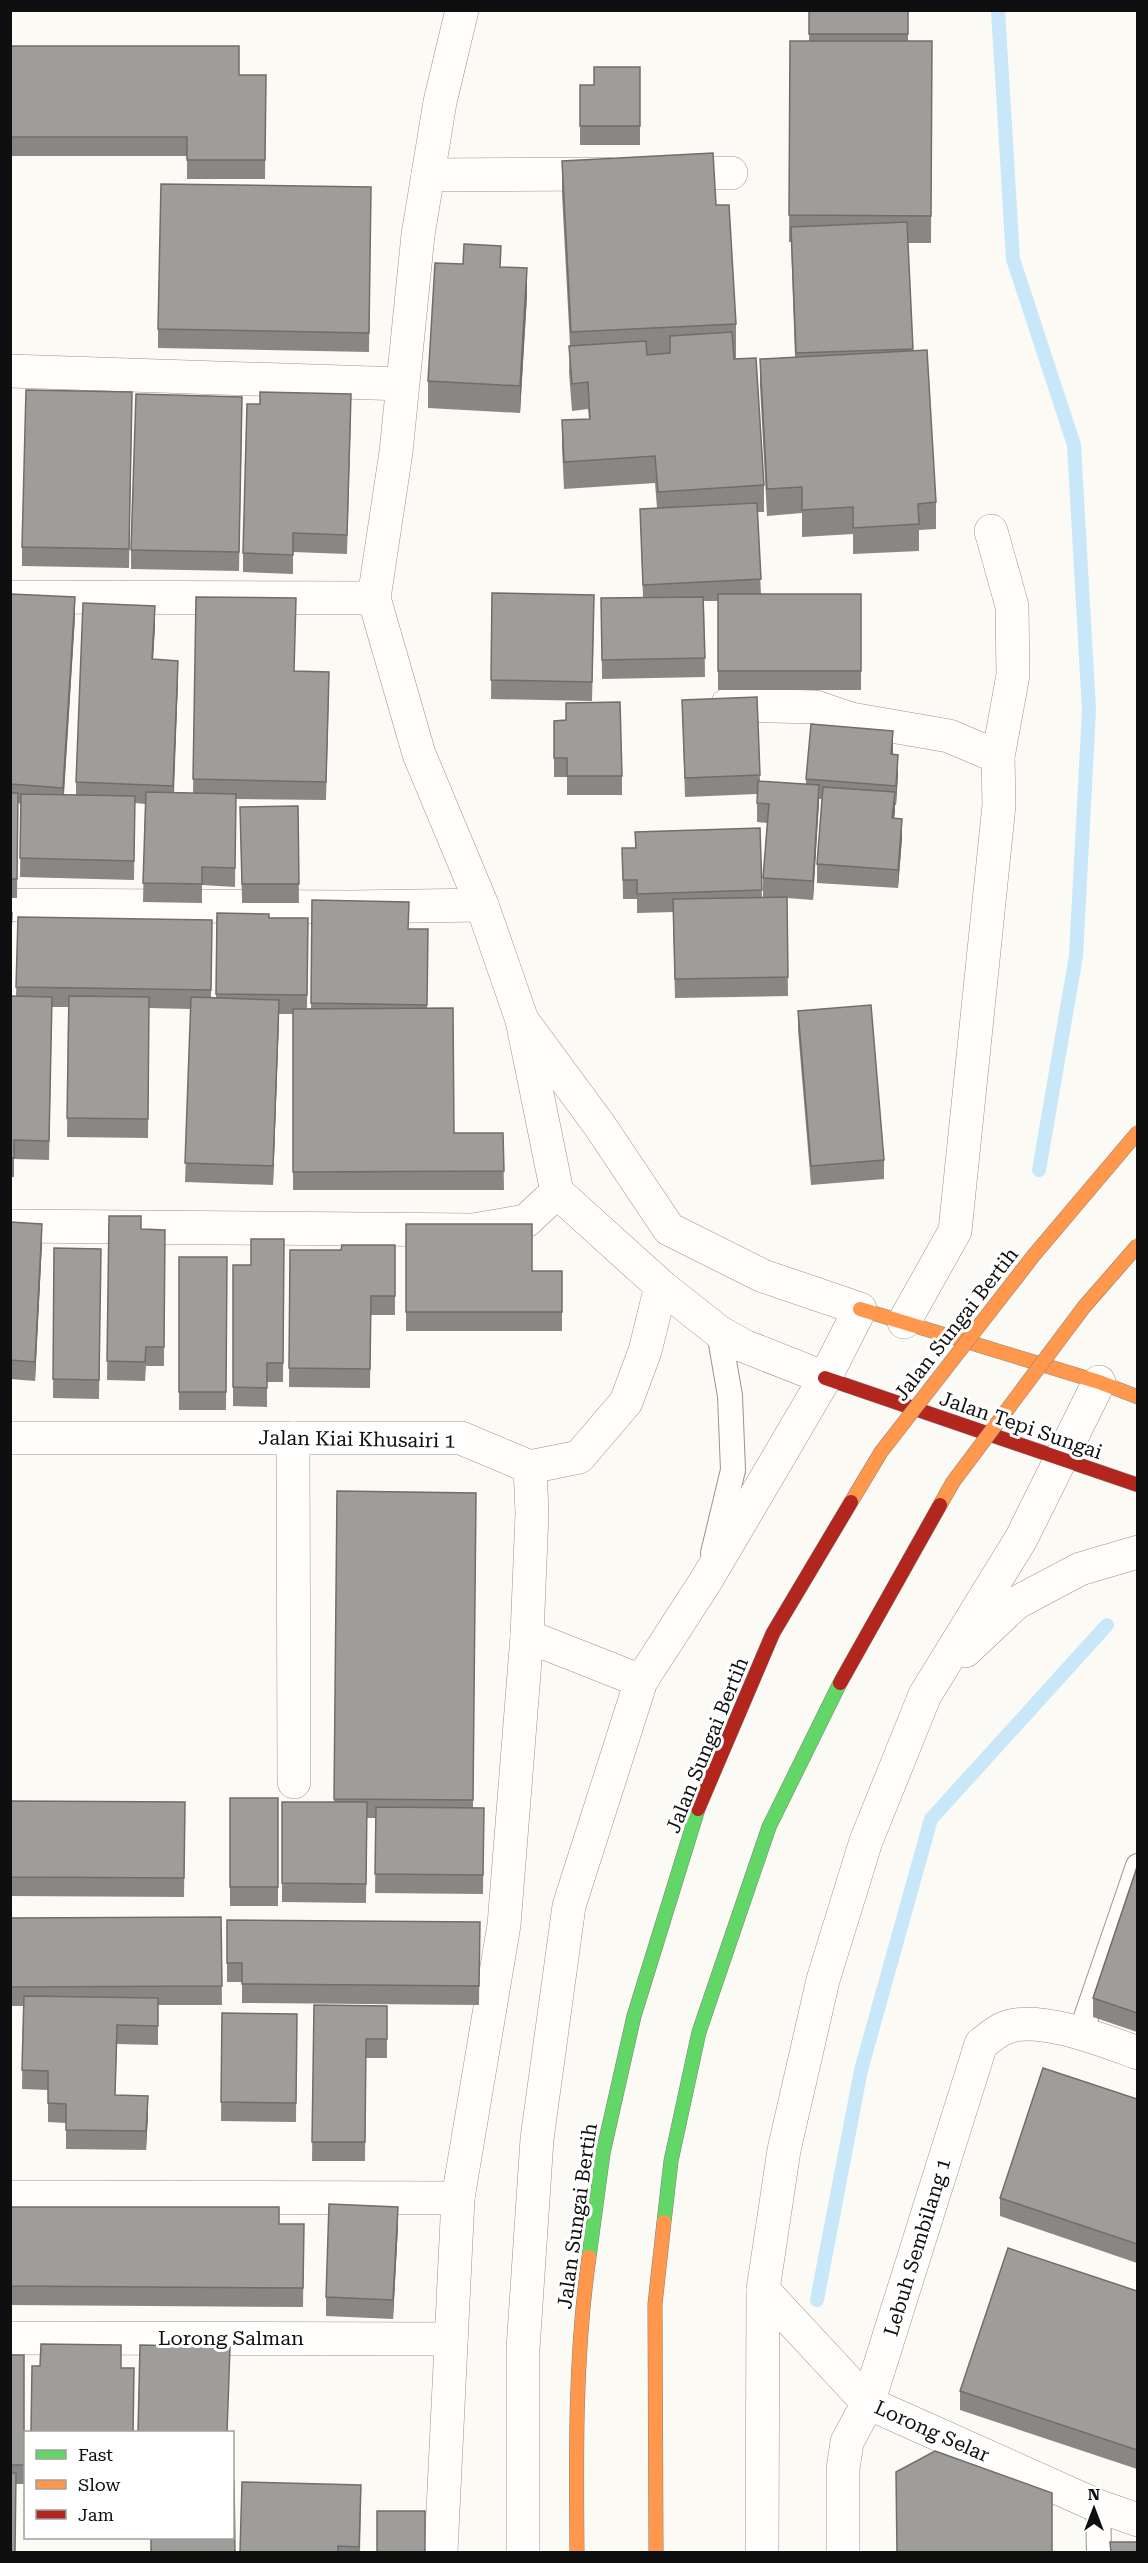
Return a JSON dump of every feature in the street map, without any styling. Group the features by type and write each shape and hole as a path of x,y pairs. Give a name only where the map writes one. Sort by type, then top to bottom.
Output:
{"main road":[{"name":"Jalan Sungai Bertih","path":"577,2553 576,2457 583,2299 603,2153 634,2016 700,1803 773,1633 881,1452 1034,1255 1137,1132"},
{"path":"656,2553 655,2304 671,2161 699,2032 769,1827 857,1649 953,1482 1084,1307 1137,1245"},
{"path":"860,1309 1099,1382 1137,1397"},
{"name":"Jalan Tepi Sungai","path":"825,1378 1137,1485"}],"street":[{"path":"462,10 440,102 418,235 396,452 374,598 419,754 482,905 522,1020 557,1192 661,1286 719,1332 744,1346 825,1378"},
{"path":"428,175 731,173"},
{"path":"10,371 402,384"},
{"path":"904,1322 955,1232 999,805 998,757 1013,675 1012,606 991,531"},
{"path":"10,597 374,598"},
{"path":"727,705 816,706 851,719 949,736 998,757"},
{"path":"10,904 339,907 482,905"},
{"path":"522,1020 600,1126 669,1229 763,1276 860,1309 825,1378 707,1579 641,1681 568,1906 537,2139 523,2349 523,2553"},
{"path":"10,1226 473,1230 526,1221 557,1192"},
{"path":"441,2553 458,2198 504,1925 526,1636 532,1513 530,1467 579,1457 626,1402 645,1351 661,1286"},
{"path":"762,2553 763,2290 784,2150 823,1980 866,1841 925,1695 1021,1539 1099,1382"},
{"name":"Jalan Kiai Khusairi 1","path":"10,1438 460,1438 530,1467"},
{"path":"293,1438 294,1782"},
{"path":"925,1695 971,1644 1016,1603 1080,1569 1137,1552"},
{"path":"526,1636 641,1681"},
{"path":"469,1925 504,1925"},
{"name":"Lebuh Sembilang 1","path":"843,2553 843,2469 847,2442 868,2403 981,2043 1006,2027 1040,2025 1081,2032 1137,2053"},
{"path":"10,2197 458,2198"},
{"name":"Lorong Selar","path":"763,2290 868,2403 1098,2506 1137,2520"},
{"name":"Lorong Salman","path":"10,2338 451,2339"}],"lane":[{"path":"707,1579 734,1470 730,1396 719,1332"},
{"path":"1081,2032 1137,1866"},
{"path":"1098,2506 1099,2553"}],"building":[{"path":"809,10 908,10 908,34 809,34"},
{"path":"790,41 932,41 931,216 789,215"},
{"path":"10,46 239,46 239,75 266,75 265,160 187,160 187,137 10,137"},
{"path":"594,67 640,67 640,126 580,126 580,85 594,85"},
{"path":"713,153 716,205 729,205 736,324 571,332 562,161"},
{"path":"161,184 371,187 369,333 158,329"},
{"path":"907,222 913,349 796,353 791,227"},
{"path":"464,244 501,246 500,267 527,268 520,386 428,381 435,263 463,264"},
{"path":"732,332 734,359 756,358 764,485 658,492 655,456 564,462 562,420 590,419 588,382 572,384 569,346 646,341 647,355 670,353 670,336"},
{"path":"927,350 936,502 918,504 919,524 853,528 853,507 802,510 802,487 767,489 760,359"},
{"path":"26,390 132,392 129,549 22,547"},
{"path":"260,392 351,394 347,535 293,533 293,555 243,553 247,404 260,404"},
{"path":"136,394 242,397 239,552 131,550"},
{"path":"757,503 761,579 643,585 640,509"},
{"path":"492,593 594,595 592,682 491,680"},
{"path":"11,594 75,597 63,788 10,784"},
{"path":"718,594 861,594 861,671 718,671"},
{"path":"196,597 296,598 294,671 329,672 326,782 193,779"},
{"path":"703,597 705,658 602,660 601,598"},
{"path":"83,603 155,606 152,659 178,661 173,786 76,782"},
{"path":"757,697 760,775 685,778 682,700"},
{"path":"620,702 622,776 567,776 567,758 554,758 554,721 566,720 566,703"},
{"path":"811,724 893,731 891,754 898,755 896,786 806,779"},
{"path":"758,781 819,785 813,881 763,878 769,804 757,803"},
{"path":"823,787 895,792 892,818 902,819 898,870 817,864"},
{"path":"146,792 236,794 235,868 202,867 202,884 143,883"},
{"path":"10,793 18,793 17,879 10,879"},
{"path":"21,794 135,796 134,861 20,858"},
{"path":"298,806 299,884 242,884 240,807"},
{"path":"760,828 762,890 637,894 637,880 623,880 622,848 636,848 635,832"},
{"path":"787,897 788,977 675,979 673,899"},
{"path":"312,900 409,902 408,929 428,929 427,1005 311,1003"},
{"path":"10,913 12,913 10,950"},
{"path":"217,913 269,914 269,918 308,918 307,995 216,994"},
{"path":"18,917 212,920 211,990 16,987"},
{"path":"10,996 52,997 49,1141 14,1140 14,1158 10,1158"},
{"path":"69,996 149,997 148,1119 67,1118"},
{"path":"191,997 279,1000 273,1166 185,1163"},
{"path":"871,1005 884,1160 811,1166 798,1011"},
{"path":"453,1008 454,1133 503,1133 504,1171 293,1172 293,1009"},
{"path":"109,1216 141,1216 141,1229 165,1230 164,1347 146,1347 145,1362 107,1361"},
{"path":"10,1222 42,1224 35,1362 10,1360"},
{"path":"406,1224 532,1224 532,1271 562,1271 562,1312 406,1312"},
{"path":"251,1239 284,1239 283,1363 267,1363 267,1388 233,1387 233,1265 251,1265"},
{"path":"342,1245 395,1245 395,1296 371,1296 370,1369 289,1368 290,1250 341,1250"},
{"path":"54,1248 101,1249 99,1380 53,1379"},
{"path":"179,1257 227,1257 226,1392 179,1392"},
{"path":"337,1491 476,1493 473,1800 334,1799"},
{"path":"230,1798 278,1798 278,1887 230,1887"},
{"path":"10,1801 185,1802 184,1878 10,1877"},
{"path":"282,1802 367,1802 366,1884 282,1883"},
{"path":"376,1807 484,1808 483,1875 375,1874"},
{"path":"1137,1867 1137,2013 1093,1998"},
{"path":"221,1917 222,1986 10,1987 10,1918"},
{"path":"227,1920 480,1922 479,1986 242,1984 242,1963 227,1963"},
{"path":"24,1996 158,1998 158,2026 117,2025 115,2095 148,2096 146,2131 66,2130 66,2104 48,2103 48,2071 22,2070"},
{"path":"314,2005 387,2006 387,2039 366,2039 365,2142 312,2142"},
{"path":"222,2013 297,2014 296,2103 221,2102"},
{"path":"1043,2068 1137,2099 1137,2244 1000,2198"},
{"path":"329,2204 398,2207 393,2300 326,2297"},
{"path":"10,2207 279,2207 279,2224 304,2224 303,2288 10,2286"},
{"path":"1008,2248 1137,2291 1137,2450 960,2391"},
{"path":"41,2344 121,2345 121,2368 134,2368 133,2431 31,2431 32,2366 40,2366"},
{"path":"140,2345 230,2347 227,2431 138,2431"},
{"path":"10,2355 24,2355 24,2465 10,2465"},
{"path":"935,2451 1052,2493 1052,2553 897,2553 896,2472"},
{"path":"10,2473 16,2473 15,2553 10,2553"},
{"path":"234,2481 235,2553 151,2553 151,2539 234,2539"},
{"path":"242,2482 361,2485 359,2547 338,2546 338,2553 240,2553"},
{"path":"377,2511 425,2511 425,2553 377,2553"},
{"path":"1110,2542 1137,2542 1137,2553 1111,2553"}],"waterway":[{"path":"998,10 1013,259 1074,445 1089,710 1076,956 1039,1170"},
{"path":"817,2300 861,2070 931,1819 1107,1625"}],"traffic: slow":[{"path":"851,1502 881,1452 1034,1255 1138,1132"},
{"path":"940,1505 953,1482 1084,1307 1138,1245"},
{"path":"860,1309 1099,1382 1138,1397"},
{"path":"656,2552 655,2304 664,2222"},
{"path":"577,2552 579,2367 589,2257"}],"traffic: jam":[{"path":"825,1378 1138,1485"},
{"path":"698,1809 773,1633 851,1502"},
{"path":"840,1683 940,1505"}],"traffic: fast":[{"path":"664,2222 671,2161 699,2032 769,1827 840,1683"},
{"path":"589,2257 603,2153 634,2016 698,1809"}]}
